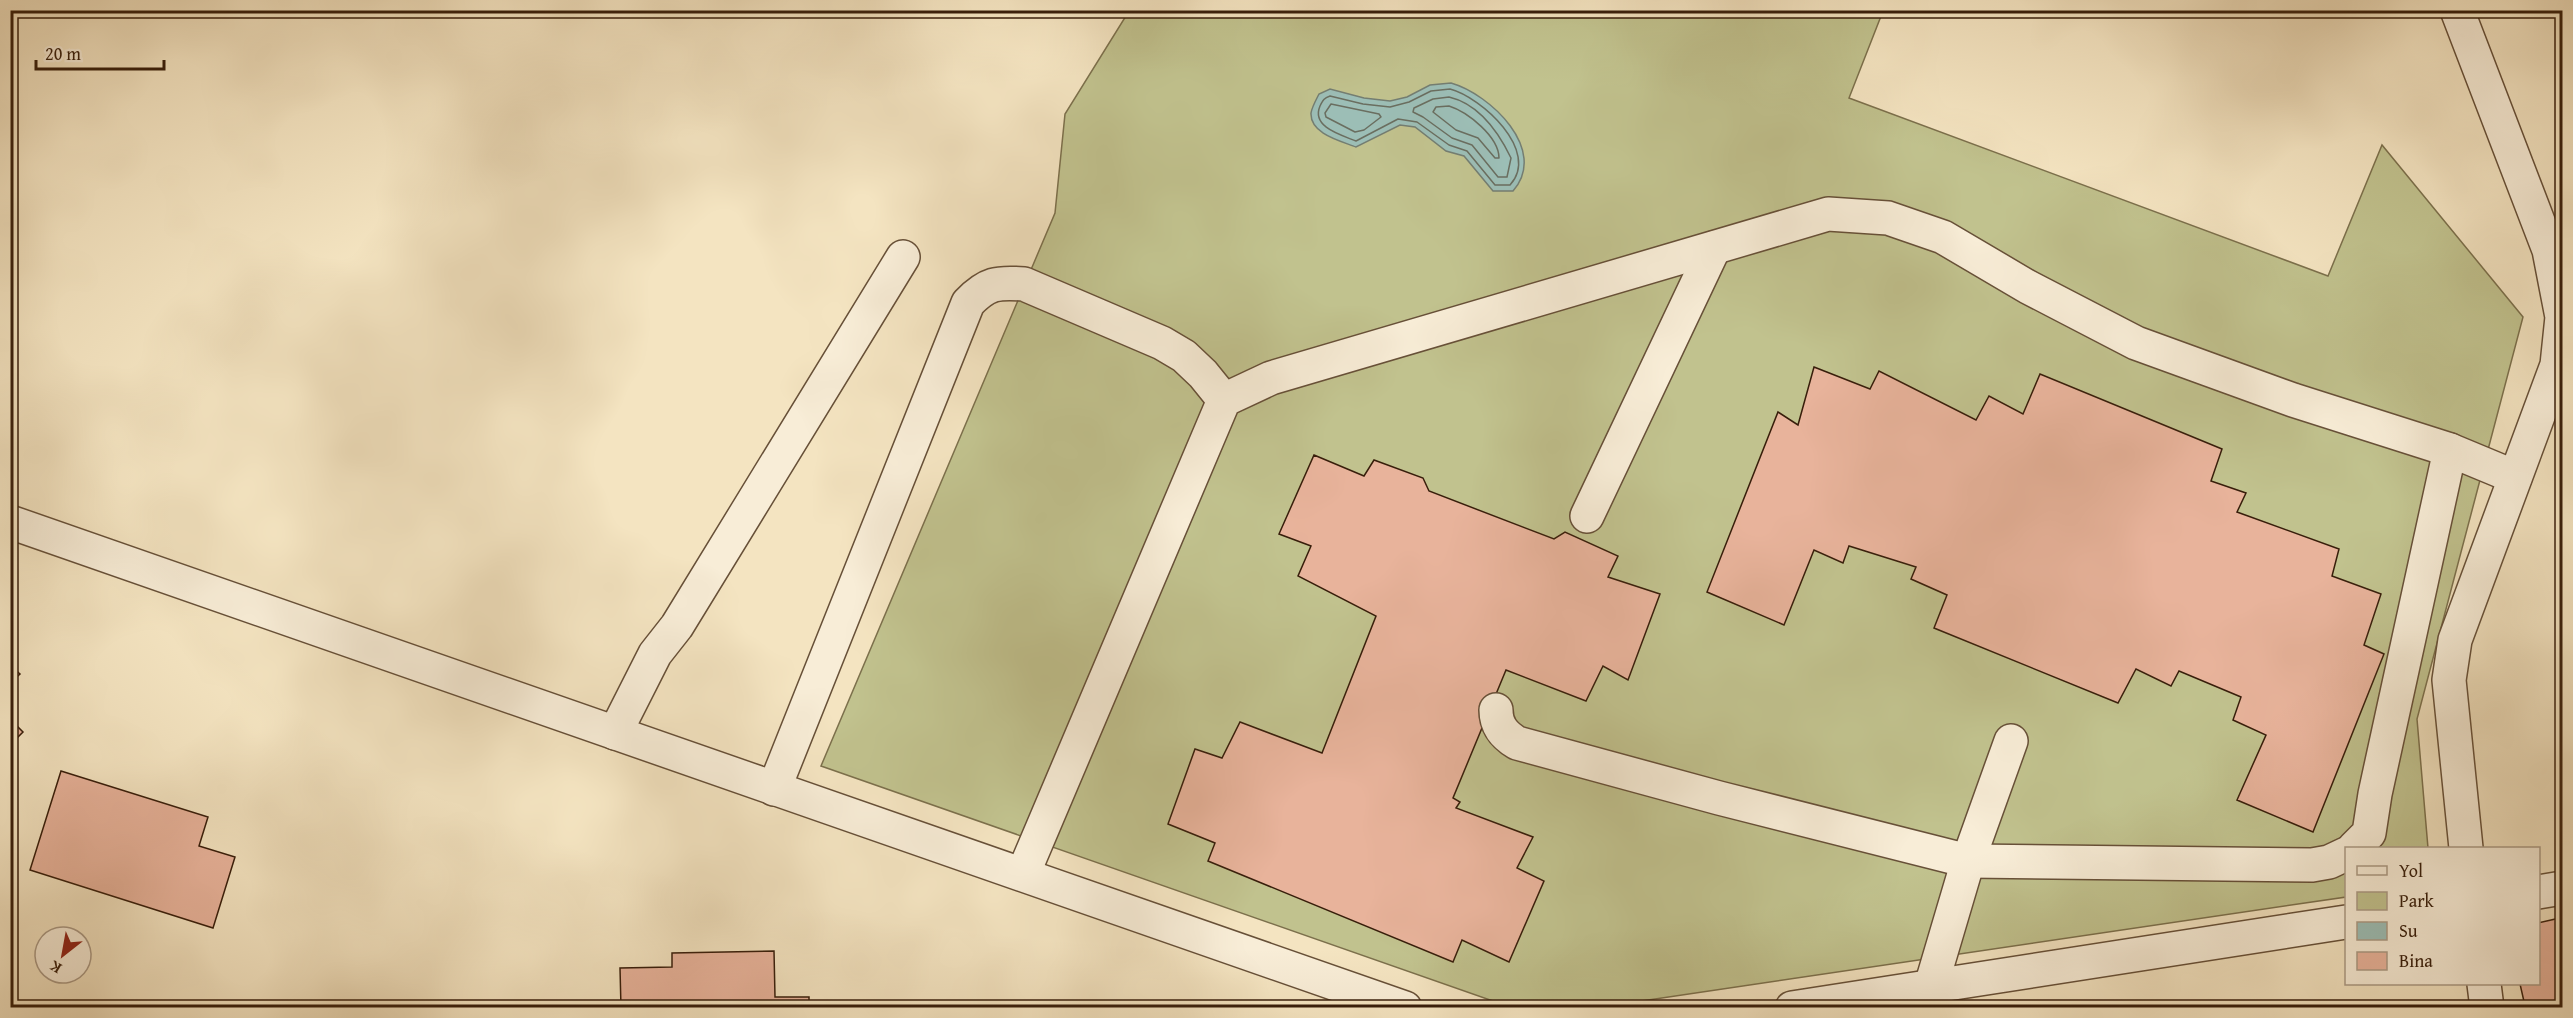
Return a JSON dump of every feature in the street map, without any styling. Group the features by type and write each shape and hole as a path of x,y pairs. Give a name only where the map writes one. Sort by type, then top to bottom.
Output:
{"street":[{"path":"2457,10 2549,250 2562,317 2557,365 2455,640 2449,680 2466,847"},
{"path":"1023,874 1224,400 1271,378 1828,214 1888,218 1943,237 2028,287 2136,343 2293,400 2450,450 2516,477"},
{"path":"1587,516 1714,248"},
{"path":"615,733 655,654 677,626 903,257"},
{"path":"774,789 968,303 982,288 1006,282 1024,284 1162,343 1184,356 1203,374 1224,400"},
{"path":"2356,847 2369,832 2430,531 2450,450"},
{"path":"10,522 1405,1008"},
{"path":"1496,710 1498,724 1506,736 1517,742 1719,798 1968,861 2312,865 2329,862 2345,854"},
{"path":"1931,986 1968,861 2011,741"},
{"path":"2540,892 2562,888"},
{"path":"1792,1008 2345,922"},
{"path":"2484,985 2487,1008"}],"green space":[{"path":"1129,11 1883,11 1849,98 2328,276 2382,145 2523,317 2417,719 2428,847 2345,847 2345,897 1601,1007 1510,1007 821,766 1055,213 1065,114"}],"water":[{"path":"1451,83 1482,99 1510,126 1519,142 1524,158 1522,175 1513,191 1493,191 1464,156 1446,151 1415,127 1400,125 1356,147 1328,136 1312,120 1311,113 1319,94 1330,89 1364,98 1390,101 1407,97 1430,85"}],"building":[{"path":"1814,367 1870,389 1879,371 1976,420 1989,396 2023,414 2040,374 2222,449 2211,481 2246,493 2237,512 2339,549 2332,576 2381,594 2364,645 2384,654 2313,832 2237,800 2266,735 2233,720 2241,697 2179,671 2171,686 2136,669 2118,703 1934,628 1947,595 1911,579 1916,567 1849,546 1843,563 1814,550 1784,625 1707,592 1778,412 1798,425"},
{"path":"1314,455 1364,476 1374,460 1423,478 1429,491 1554,539 1565,532 1618,556 1608,577 1660,594 1628,680 1603,666 1586,701 1506,670 1453,798 1460,802 1456,808 1533,837 1517,868 1544,881 1509,962 1462,940 1453,962 1208,861 1215,843 1168,824 1195,749 1222,758 1240,722 1322,753 1376,616 1298,576 1311,546 1279,534"},
{"path":"10,665 20,674 10,683"},
{"path":"10,719 23,732 10,745"},
{"path":"61,771 208,817 199,846 235,857 213,928 30,870"},
{"path":"2560,918 2562,999 2525,1006 2520,985 2540,985 2540,923"},
{"path":"774,951 775,997 809,997 809,1008 621,1008 620,968 672,967 672,953"}]}
